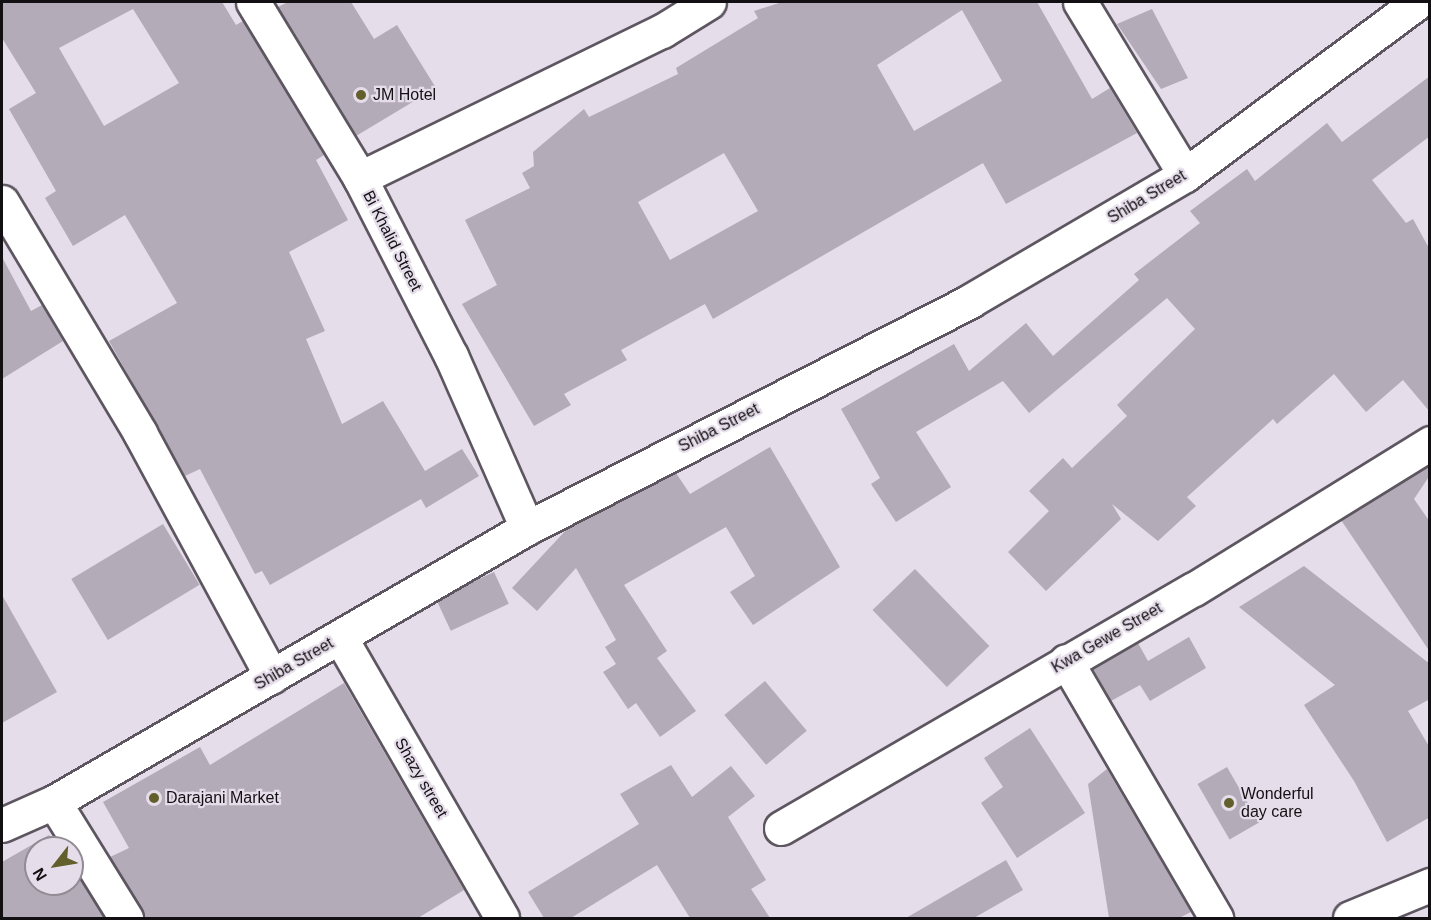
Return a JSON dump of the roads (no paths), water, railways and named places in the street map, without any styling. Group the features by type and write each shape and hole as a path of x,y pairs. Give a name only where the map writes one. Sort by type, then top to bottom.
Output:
{"street":[{"path":"253,2 360,178"},
{"name":"Bi Khalid Street","path":"527,528 451,356 360,178 662,31 709,2"},
{"path":"1080,2 1185,175"},
{"name":"Shiba Street","path":"2,825 54,802 527,528 970,301 1185,175 1418,2"},
{"path":"2,202 140,433 272,677"},
{"name":"Kwa Gewe Street","path":"781,828 1194,589 1430,443"},
{"name":"Shazy street","path":"340,637 502,918"},
{"path":"1066,661 1216,918"},
{"path":"54,802 126,918"},
{"path":"1350,918 1430,885"}],"place":[{"name":"JM Hotel","path":"361,95"},
{"name":"Darajani Market","path":"154,798"},
{"name":"Wonderful day care","path":"1229,803"}]}
